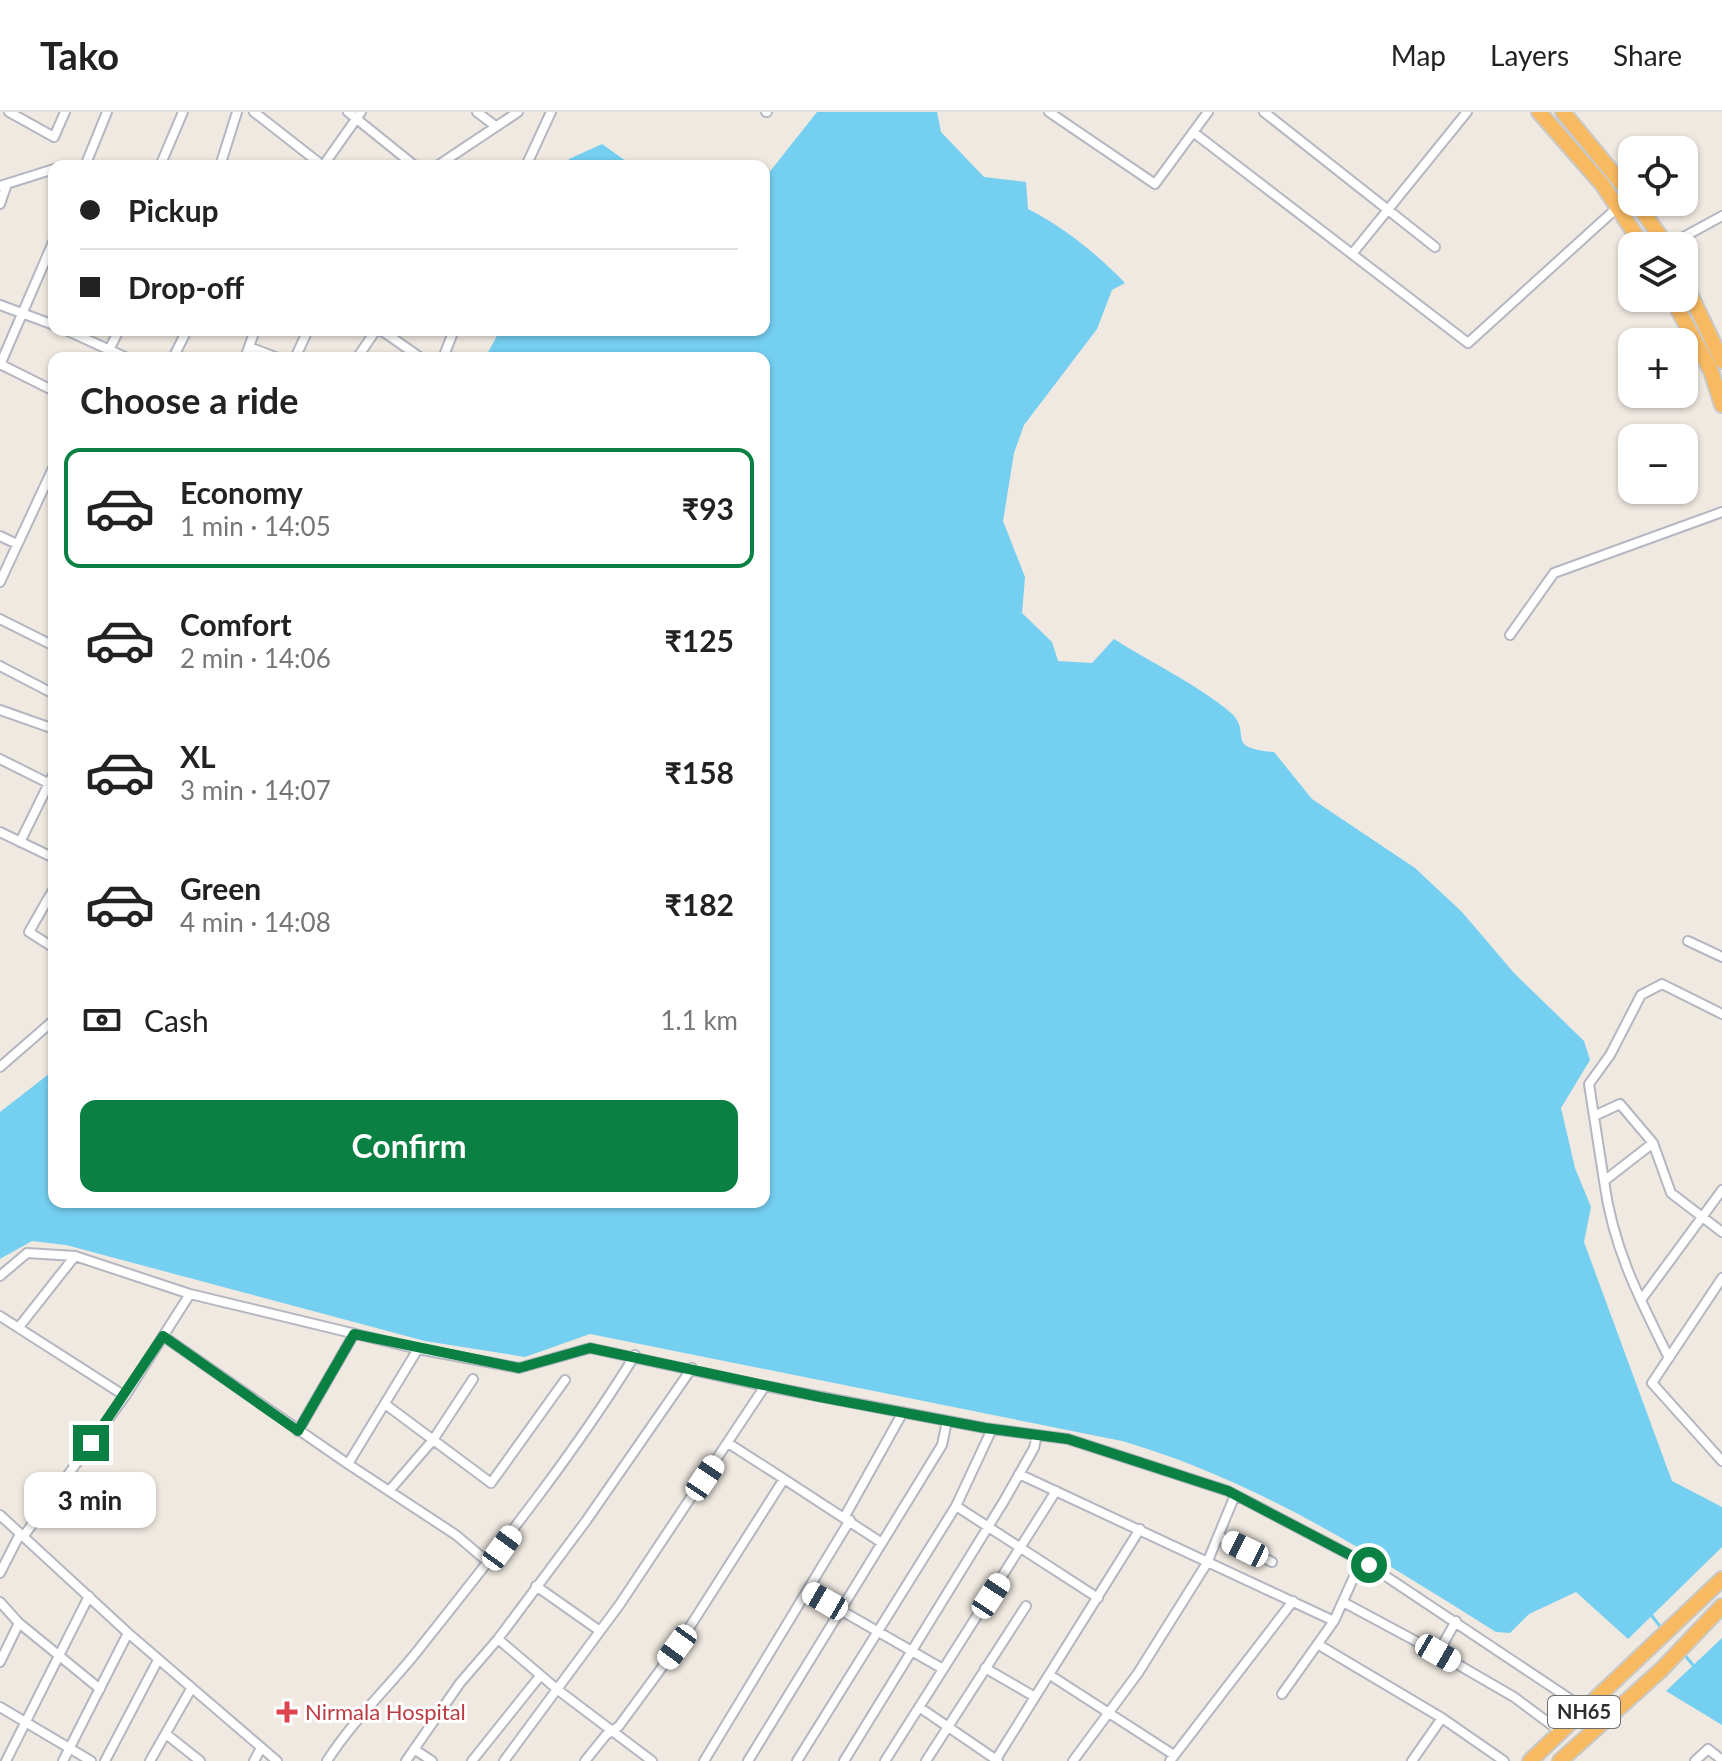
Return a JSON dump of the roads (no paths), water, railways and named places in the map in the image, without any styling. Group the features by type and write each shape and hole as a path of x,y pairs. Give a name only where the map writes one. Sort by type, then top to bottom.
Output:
{"highway":[{"path":"1539,112 1575,149 1618,205"},
{"path":"1563,112 1618,179"},
{"path":"1698,310 1722,361"},
{"path":"1679,312 1711,371 1722,405"},
{"name":"NH65","path":"1530,1761 1637,1663 1722,1579"},
{"name":"NH65","path":"1560,1761 1661,1670 1722,1606"}],"street":[{"path":"9,112 54,137 65,112"},
{"path":"87,160 107,112"},
{"path":"163,160 183,112"},
{"path":"222,160 237,112"},
{"path":"254,112 315,160"},
{"path":"348,112 359,115 408,160"},
{"path":"477,112 494,125"},
{"path":"445,160 518,112"},
{"path":"529,160 551,112"},
{"path":"1049,112 1155,184 1203,114"},
{"path":"1264,112 1435,247"},
{"path":"1352,254 1467,112"},
{"path":"327,160 359,115"},
{"path":"1193,132 1468,343 1618,207"},
{"path":"0,204 3,185 48,171"},
{"path":"1693,232 1722,216"},
{"path":"48,261 0,365 48,388"},
{"path":"0,305 25,311 48,322"},
{"path":"76,336 104,352"},
{"path":"247,352 253,336"},
{"path":"387,336 412,352"},
{"path":"249,347 262,352"},
{"path":"0,582 48,479"},
{"path":"1510,635 1554,573 1722,512"},
{"path":"0,536 17,544"},
{"path":"0,619 48,643"},
{"path":"0,666 48,691"},
{"path":"0,710 48,727"},
{"path":"0,759 48,783"},
{"path":"20,842 48,790"},
{"path":"0,832 48,855"},
{"path":"48,901 29,932 48,944"},
{"path":"1688,941 1722,957"},
{"path":"1669,1358 1610,1224 1589,1084 1610,1055 1641,995 1662,984 1722,1014"},
{"path":"0,1067 48,1025"},
{"path":"1594,1116 1620,1104 1653,1143 1671,1193 1722,1232"},
{"path":"1604,1181 1653,1143"},
{"path":"1641,1300 1722,1190"},
{"path":"0,1276 27,1253 75,1256 190,1294 418,1349 519,1368 590,1348 947,1421 1068,1439 1235,1495 1361,1561 1587,1710"},
{"path":"19,1327 75,1256"},
{"path":"1722,1278 1652,1383 1722,1461"},
{"path":"0,1573 21,1535 125,1396 190,1294"},
{"path":"0,1316 125,1396"},
{"path":"298,1431 354,1334"},
{"path":"163,1336 298,1431 456,1535 489,1563"},
{"path":"348,1464 418,1349"},
{"path":"327,1761 344,1733 397,1677 489,1563 602,1408 635,1355"},
{"path":"406,1761 460,1683 498,1639 643,1442 692,1368"},
{"path":"389,1491 433,1440 473,1379"},
{"path":"385,1404 491,1483 565,1380"},
{"path":"504,1761 600,1631 765,1386"},
{"path":"704,1761 809,1592 903,1412"},
{"path":"748,1761 942,1445 947,1421"},
{"path":"797,1761 956,1506 992,1429"},
{"path":"844,1761 988,1527 1034,1448 1037,1435"},
{"path":"728,1443 848,1518 882,1543"},
{"path":"1019,1474 1334,1621"},
{"path":"585,1761 613,1731 677,1647 784,1479"},
{"path":"885,1761 1056,1491"},
{"path":"1073,1761 1138,1673 1207,1563 1235,1495"},
{"path":"956,1506 1098,1598"},
{"path":"0,1515 158,1660 277,1761"},
{"path":"919,1707 997,1761 1140,1529"},
{"path":"1219,1536 1272,1562"},
{"path":"1282,1694 1334,1621 1361,1561"},
{"path":"536,1586 600,1631"},
{"path":"809,1592 943,1669"},
{"path":"6,1761 89,1596"},
{"path":"1050,1675 1108,1711 1172,1758 1293,1601"},
{"path":"0,1602 19,1623 100,1689"},
{"path":"1343,1602 1514,1697 1562,1733"},
{"path":"926,1761 1026,1606"},
{"path":"1438,1653 1456,1621"},
{"path":"0,1662 19,1623"},
{"path":"63,1761 128,1633"},
{"path":"498,1639 540,1676 652,1761"},
{"path":"1319,1645 1442,1718 1504,1761"},
{"path":"105,1761 158,1660"},
{"path":"985,1668 1035,1697"},
{"path":"472,1761 540,1676"},
{"path":"150,1761 191,1689"},
{"path":"0,1707 91,1761"},
{"path":"1412,1761 1442,1718"},
{"path":"166,1734 201,1760"},
{"path":"254,1761 261,1748"},
{"path":"414,1749 432,1761"},
{"path":"1695,1761 1708,1749 1722,1760"}],"water":[{"path":"817,112 937,112 941,132 984,177 1026,182 1028,209 1080,242 1125,283 1112,290 1097,329 1024,425 1014,453 1003,521 1025,577 1022,613 1052,642 1058,661 1092,663 1114,639 1217,702 1237,720 1244,743 1258,750 1274,752 1312,799 1415,868 1462,912 1514,973 1584,1041 1590,1060 1561,1108 1575,1168 1591,1207 1584,1242 1672,1481 1722,1507 1722,1547 1628,1639 1576,1592 1529,1614 1510,1633 1496,1632 1361,1549 1269,1499 1221,1477 1122,1441 590,1334 525,1357 425,1341 66,1245 32,1241 0,1259 0,1112 48,1075 48,1208 770,1208 770,352 488,352 497,336 770,336 770,171"},
{"path":"602,144 625,160 569,160"},
{"path":"1722,1638 1722,1725 1666,1691"}],"waterway":[{"path":"1652,1616 1662,1629"},
{"path":"1683,1653 1693,1665"}],"place":[{"name":"Nirmala Hospital","path":"287,1712"}]}
